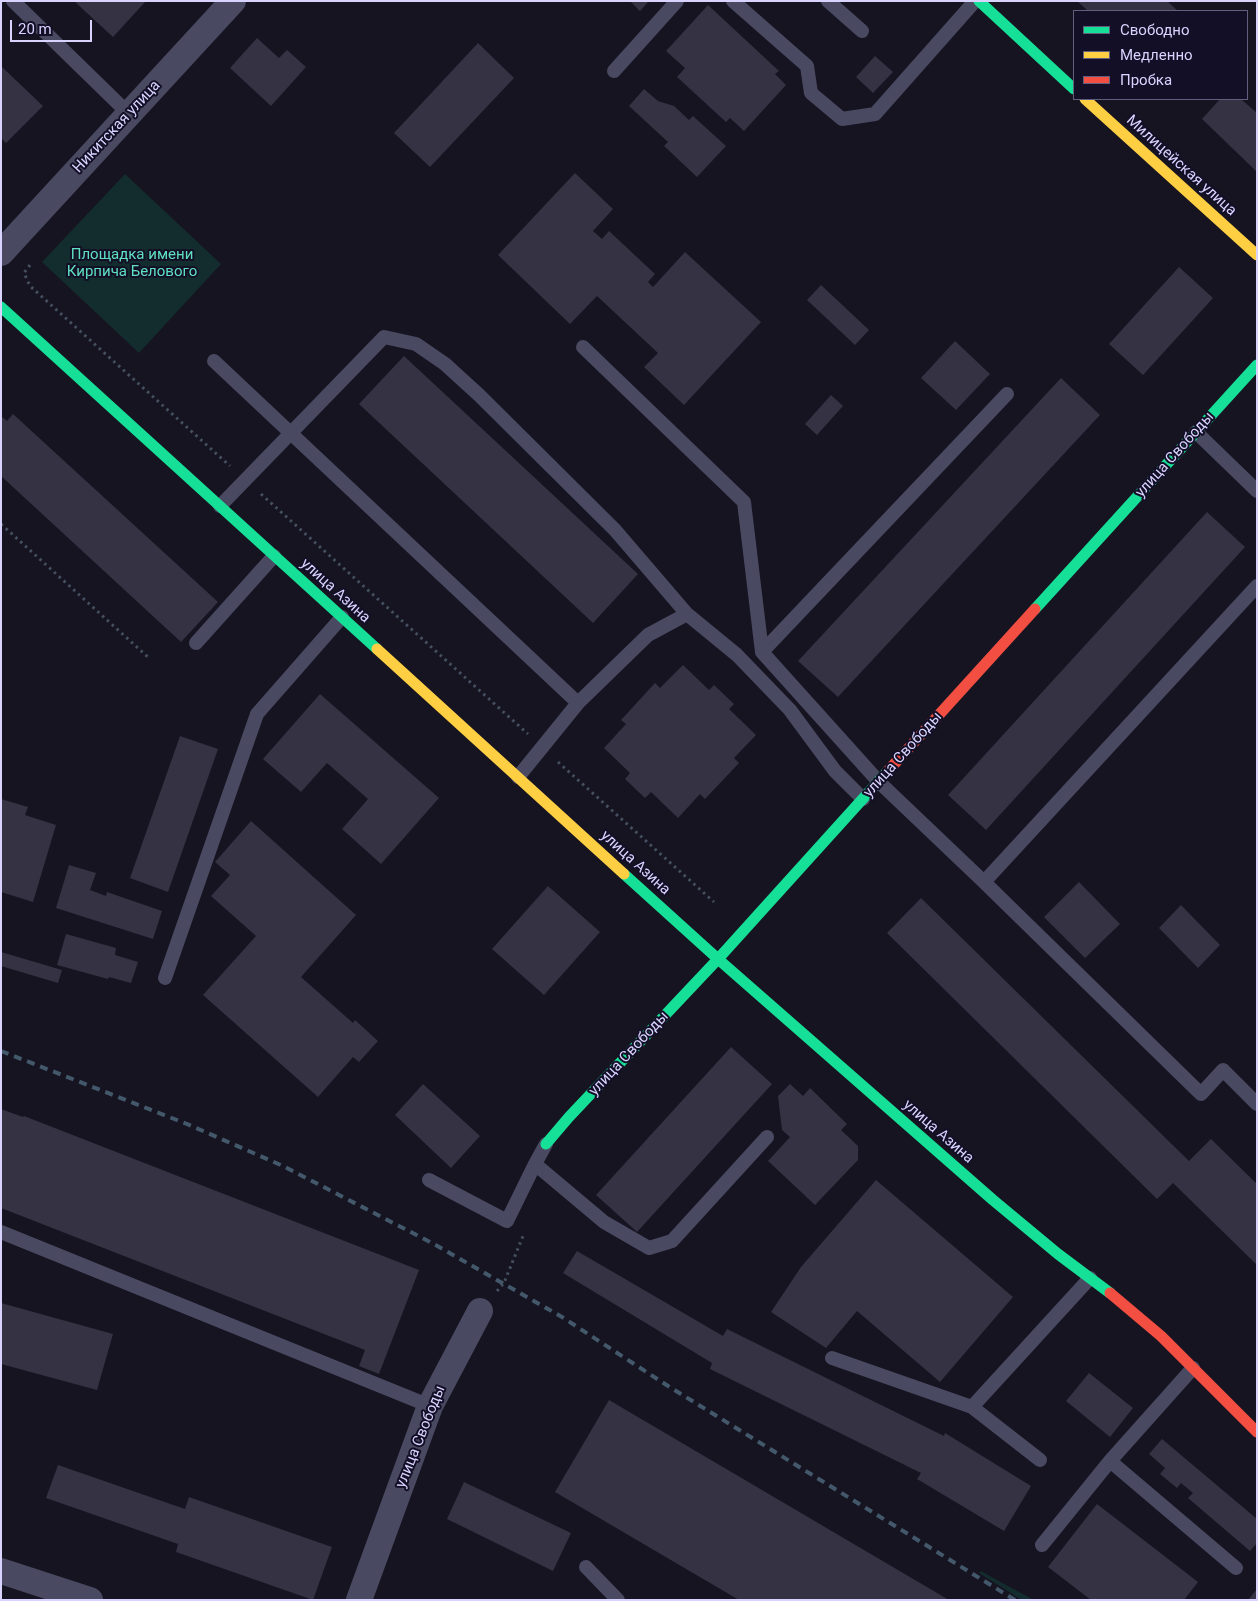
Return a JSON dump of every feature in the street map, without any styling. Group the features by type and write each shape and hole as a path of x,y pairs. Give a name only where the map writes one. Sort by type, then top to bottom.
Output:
{"street":[{"name":"Никитская улица","path":"1,252 233,1"},
{"path":"977,1 1073,87"},
{"name":"Милицейская улица","path":"1086,100 1257,255"},
{"name":"улица Азина","path":"1,307 718,959 993,1200 1119,1300 1194,1368 1257,1432"},
{"name":"улица Свободы","path":"546,1144 569,1117 718,959 1257,365"},
{"name":"улица Свободы","path":"359,1600 430,1406 480,1311"},
{"path":"1,1570 90,1600"}],"lane":[{"path":"13,1 129,114"},
{"path":"614,71 677,1"},
{"path":"734,1 807,66 811,93 842,119 875,114 977,1"},
{"path":"828,1 862,31"},
{"path":"220,506 384,337 416,344 445,364 479,395 614,530 687,614 737,655 790,710 835,771 863,799"},
{"path":"583,347 744,502 762,652 879,782 1201,1094 1223,1070 1257,1104"},
{"path":"214,361 578,703"},
{"path":"762,652 1007,394"},
{"path":"1196,432 1257,491"},
{"path":"196,643 274,556"},
{"path":"984,882 1257,586"},
{"path":"518,777 578,703 648,635 687,614"},
{"path":"165,978 256,714 342,617"},
{"path":"535,1164 604,1222 649,1248 672,1241 767,1137"},
{"path":"429,1180 507,1221 546,1144"},
{"path":"1,1232 430,1406"},
{"path":"972,1407 1090,1278"},
{"path":"832,1358 972,1407 1040,1460"},
{"path":"1042,1545 1110,1461 1194,1368"},
{"path":"1110,1461 1236,1568"},
{"path":"586,1567 618,1600"}],"path":[{"path":"30,264 24,273 30,286 714,902"},
{"path":"1,524 149,658"},
{"path":"480,1311 504,1283 526,1229"}],"green space":[{"name":"Площадка имени Кирпича Белового","path":"125,174 221,264 139,353 42,262"},
{"path":"981,1571 1034,1600 1022,1600 979,1573"}],"building":[{"path":"74,1 146,1 113,37"},
{"path":"630,1 649,1 640,11"},
{"path":"1077,1 1167,1 1177,10 1087,10"},
{"path":"708,5 779,71 775,74 786,85 744,131 730,118 726,122 677,77 685,68 666,51"},
{"path":"257,38 279,58 287,50 306,67 271,106 230,68"},
{"path":"478,43 514,78 430,167 394,133"},
{"path":"875,56 893,72 873,93 856,77"},
{"path":"1,66 43,106 6,143 1,138"},
{"path":"644,89 658,101 674,106 689,120 693,116 726,146 697,177 664,146 668,142 629,106"},
{"path":"1219,100 1242,100 1257,113 1257,172 1202,119"},
{"path":"575,173 613,209 593,231 602,239 609,231 655,274 648,282 653,287 685,252 761,322 684,405 644,367 658,353 597,296 570,324 498,255"},
{"path":"1179,267 1213,298 1143,375 1109,344"},
{"path":"821,285 869,330 855,345 807,300"},
{"path":"955,341 990,374 956,410 921,378"},
{"path":"404,356 638,574 593,623 359,404"},
{"path":"1061,378 1100,415 838,697 798,661"},
{"path":"831,395 843,406 817,435 805,424"},
{"path":"13,414 218,602 181,642 1,476 1,416 7,421"},
{"path":"1207,512 1245,547 986,830 948,795"},
{"path":"683,665 709,690 714,685 734,704 729,709 756,735 734,758 739,763 705,799 700,794 678,818 651,792 645,798 625,779 630,773 604,748 626,724 621,720 655,683 660,688"},
{"path":"320,694 439,798 381,864 342,829 368,799 327,763 301,792 263,759"},
{"path":"180,736 218,749 168,892 130,878"},
{"path":"1,799 28,807 25,815 56,825 33,902 1,892"},
{"path":"251,821 356,915 301,977 353,1023 355,1020 378,1041 359,1062 353,1057 318,1097 203,995 256,936 211,896 230,875 215,862"},
{"path":"69,865 96,873 90,890 106,896 107,892 162,911 153,939 56,908"},
{"path":"1079,882 1120,924 1085,958 1044,917"},
{"path":"548,886 600,932 544,995 492,949"},
{"path":"921,898 1189,1161 1211,1139 1257,1184 1257,1265 1173,1183 1157,1199 887,933"},
{"path":"1181,905 1220,945 1198,968 1159,928"},
{"path":"66,934 116,948 115,955 138,962 131,983 109,977 108,979 57,965"},
{"path":"1,952 62,970 58,983 1,966"},
{"path":"731,1047 772,1084 637,1232 596,1195"},
{"path":"423,1084 480,1136 451,1168 395,1115"},
{"path":"790,1084 803,1096 810,1088 847,1124 841,1130 858,1146 858,1160 815,1205 768,1161 790,1137 782,1130 778,1096"},
{"path":"1,1109 24,1116 419,1270 379,1374 359,1366 365,1350 1,1208"},
{"path":"876,1180 1013,1297 940,1382 857,1311 826,1348 771,1312 801,1267"},
{"path":"577,1251 723,1336 727,1329 944,1436 945,1433 1031,1486 1004,1531 917,1479 921,1473 710,1369 712,1363 563,1273"},
{"path":"1,1303 113,1334 97,1390 1,1364"},
{"path":"1089,1373 1133,1408 1110,1437 1066,1401"},
{"path":"609,1400 949,1600 739,1600 555,1492"},
{"path":"1162,1439 1257,1519 1257,1543 1250,1551 1188,1498 1193,1493 1181,1483 1177,1488 1160,1474 1165,1468 1149,1454"},
{"path":"58,1465 185,1509 189,1497 332,1547 313,1600 176,1552 178,1544 46,1498"},
{"path":"464,1482 571,1533 553,1571 447,1519"},
{"path":"1097,1504 1198,1582 1184,1600 1091,1600 1048,1567"},
{"path":"1257,1589 1257,1600 1248,1600"}],"railway":[{"path":"1,1051 187,1124 283,1166 432,1243 562,1317 668,1386 1015,1600"}],"traffic: fast":[{"path":"979,1 1073,88"},
{"path":"1,307 377,649"},
{"path":"1035,609 1257,365"},
{"path":"546,1144 569,1117 718,959 887,772"},
{"path":"624,874 993,1200 1058,1254 1110,1293"}],"traffic: slow":[{"path":"1086,100 1257,255"},
{"path":"377,649 624,874"}],"traffic: jam":[{"path":"887,772 1035,609"},
{"path":"1110,1293 1161,1336 1257,1432"}]}
